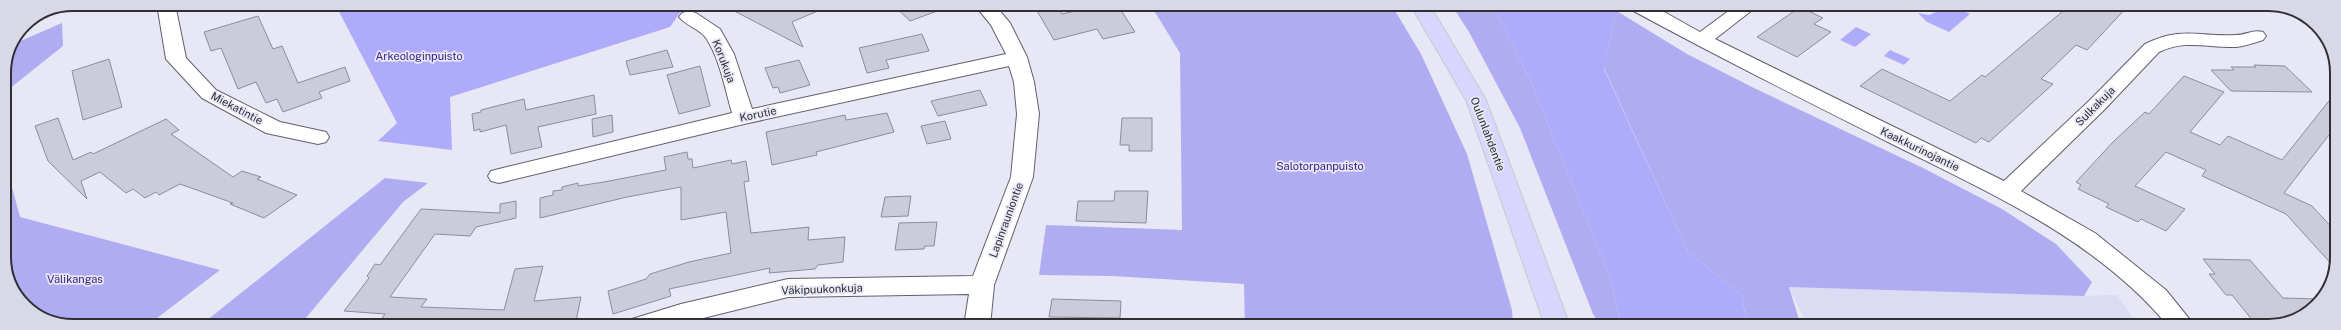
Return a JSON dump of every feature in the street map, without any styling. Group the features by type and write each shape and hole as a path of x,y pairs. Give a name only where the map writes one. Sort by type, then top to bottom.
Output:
{"main road":[{"name":"Oulunlahdentie","path":"1423,11 1476,100 1556,319"},
{"name":"Oulunlahdentie","path":"1539,271 1548,319"}],"street":[{"name":"Miekatintie","path":"167,11 176,59 209,94 274,128 318,136"},
{"name":"Lapinrauniontie","path":"978,319 982,285 1022,177 1028,114 1024,82 1017,57 1000,23 989,11"},
{"name":"Kaakkurinojantie","path":"1648,11 1701,40 2006,192 2087,239 2157,296 2176,319"},
{"path":"1701,40 1742,11"},
{"name":"Korukuja","path":"689,17 713,33 724,54 744,117"},
{"name":"Sulkakuja","path":"2006,192 2098,104 2152,48 2161,42 2191,36 2236,42 2256,36"},
{"name":"Korutie","path":"500,176 744,117 993,64 1017,57"},
{"name":"Väkipuukonkuja","path":"663,319 681,313 788,288 982,285"}],"shaded area":[{"path":"1789,287 2084,296 2117,295 2134,319 1805,319"}],"green space":[{"name":"Arkeologinpuisto","path":"339,11 681,11 670,27 450,97 452,150 378,141 397,123"},
{"name":"Salotorpanpuisto","path":"1154,11 1395,11 1421,54 1467,154 1512,310 1513,319 1245,319 1244,284 1113,276 1039,275 1046,225 1182,230 1180,53"},
{"path":"1456,11 1494,11 1500,18 1532,84 1612,282 1620,319 1596,319 1593,314 1520,128 1469,32"},
{"path":"1494,11 1616,11 1620,13 1615,16 1604,69 1688,252 1742,295 1746,319 1620,319 1612,282 1532,84 1500,18"},
{"path":"1963,11 1970,14 1949,32 1927,22 1918,13 1929,15 1936,12"},
{"path":"1620,13 1687,54 1756,89 1923,168 2002,209 2056,244 2092,282 2084,296 1789,287 1799,319 1746,319 1742,295 1688,252 1604,68 1615,16"},
{"path":"62,23 63,46 11,87 12,61 19,41"},
{"path":"1856,27 1871,34 1855,47 1840,40"},
{"path":"1890,50 1910,59 1904,65 1884,56"},
{"path":"385,178 428,183 403,202 305,319 209,319"},
{"name":"Välikangas","path":"11,183 20,217 220,270 156,319 73,319 57,317 49,314 38,309 26,298 19,288 12,269"}],"building":[{"path":"734,11 818,11 792,22 803,47"},
{"path":"899,11 937,11 910,21"},
{"path":"1037,11 1060,11 1062,14 1075,11 1122,11 1135,32 1103,39 1097,29 1054,40"},
{"path":"1794,11 1808,11 1823,18 1814,24 1831,32 1797,57 1757,37"},
{"path":"2063,11 2123,11 2087,50 2076,45 2041,79 2053,84 1989,142 1981,138 1976,143 1860,86 1882,69 1950,101 1982,75 1985,77"},
{"path":"258,16 273,49 282,46 298,83 345,67 350,81 319,92 322,98 283,112 277,99 266,103 256,82 238,89 221,48 211,51 204,32"},
{"path":"922,34 929,51 886,60 889,68 867,73 859,48"},
{"path":"667,50 673,67 630,75 626,61"},
{"path":"109,59 122,107 83,120 72,71"},
{"path":"799,60 810,85 780,93 778,87 773,88 765,68"},
{"path":"2254,65 2285,66 2312,92 2231,91 2211,70 2234,70 2231,67 2256,67"},
{"path":"700,66 710,106 679,114 667,75"},
{"path":"2184,76 2224,92 2190,132 2220,145 2228,136 2282,160 2330,100 2330,134 2284,193 2312,206 2330,226 2329,262 2286,214 2202,176 2206,170 2166,152 2135,186 2185,209 2166,231 2141,219 2138,222 2106,207 2109,204 2078,189 2081,185 2076,182 2113,142 2145,112 2149,114"},
{"path":"980,90 987,105 938,116 931,101"},
{"path":"594,95 596,114 538,127 542,147 511,154 506,125 480,132 480,129 474,131 472,114 481,112 481,110 524,99 526,110"},
{"path":"887,113 894,132 816,152 817,155 772,165 766,132 845,115 846,120"},
{"path":"612,115 613,132 593,137 592,119"},
{"path":"58,118 73,160 91,152 93,154 166,119 179,130 171,134 233,177 242,171 261,177 257,179 297,195 264,218 230,204 233,203 180,184 159,195 156,192 145,198 133,189 126,193 100,172 81,181 87,199 48,161 35,126"},
{"path":"1122,118 1152,118 1152,151 1129,151 1129,145 1120,145"},
{"path":"945,121 951,139 927,144 921,126"},
{"path":"687,152 688,159 692,159 693,168 731,160 732,164 746,161 749,181 744,182 751,233 809,227 808,240 845,237 843,262 818,265 815,269 769,273 770,268 669,289 671,296 613,314 608,291 646,279 650,274 689,262 731,253 726,212 681,220 681,187 627,197 540,218 540,198 553,195 553,191 562,190 562,187 578,183 578,186 666,170 664,157"},
{"path":"1115,191 1148,191 1146,223 1076,221 1078,201 1114,201"},
{"path":"911,196 908,216 881,217 885,197"},
{"path":"516,201 516,218 476,227 470,236 435,234 390,297 427,299 421,307 504,310 515,269 543,266 534,301 581,297 576,319 382,319 385,314 344,311 369,278 367,276 375,264 380,265 421,209 500,213 500,204"},
{"path":"937,222 934,246 925,246 924,249 895,250 899,223"},
{"path":"2203,259 2250,260 2283,298 2314,299 2299,311 2280,318 2251,319 2232,295 2226,295 2209,274 2215,274"},
{"path":"1052,299 1121,301 1120,318 1049,317"}]}
